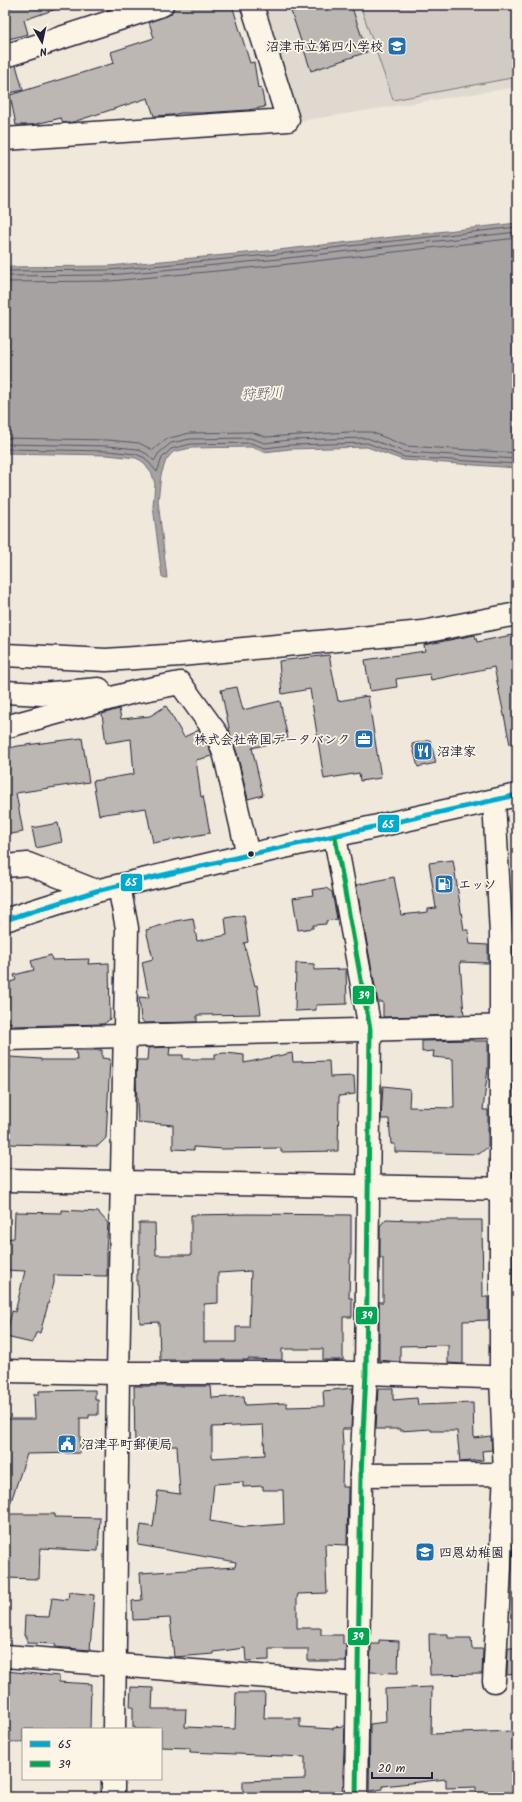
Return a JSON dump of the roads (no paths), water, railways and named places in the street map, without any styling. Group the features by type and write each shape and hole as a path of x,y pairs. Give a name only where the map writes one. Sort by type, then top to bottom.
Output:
{"street":[{"path":"5,56 162,5"},
{"path":"5,139 288,120 252,5"},
{"path":"5,655 106,660 180,655 423,632 517,614"},
{"path":"5,727 134,692 180,683 202,711 217,734 225,756 248,856"},
{"path":"5,692 41,694 122,689 134,692"},
{"path":"5,920 96,891 517,795"},
{"path":"494,800 509,933 509,1378 511,1476 494,1681"},
{"path":"335,837 370,1029 366,1374 361,1475 356,1797"},
{"path":"5,866 28,864 96,891"},
{"path":"114,1728 118,1373 127,928 119,886"},
{"path":"5,1040 509,1026"},
{"path":"5,1180 509,1189"},
{"path":"5,1371 366,1374 509,1378"},
{"path":"361,1475 511,1476"},
{"path":"5,1656 357,1684"},
{"path":"113,1780 113,1797"}],"water":[{"name":"狩野川","path":"517,223 517,468 403,460 367,447 290,449 264,452 251,447 191,448 173,452 166,460 161,475 158,501 167,578 162,577 153,506 155,484 152,474 142,461 136,458 107,455 5,453 5,267 109,266 278,250"}],"place":[{"name":"沼津市立第四小学校","path":"397,46"},
{"name":"株式会社帝国データバンク","path":"364,739"},
{"name":"沼津家","path":"423,751"},
{"name":"エッソ","path":"444,884"},
{"name":"沼津平町郵便局","path":"67,1444"},
{"name":"四恩幼稚園","path":"425,1552"}]}
